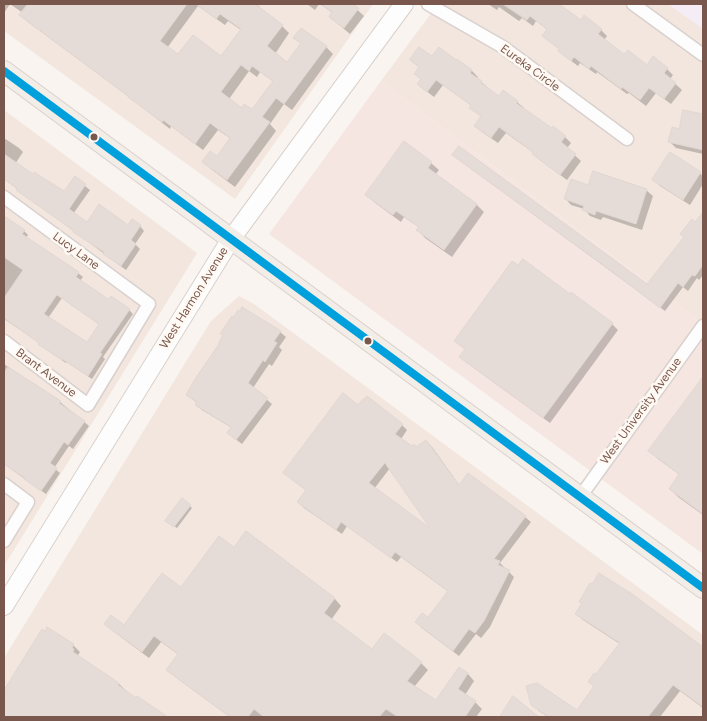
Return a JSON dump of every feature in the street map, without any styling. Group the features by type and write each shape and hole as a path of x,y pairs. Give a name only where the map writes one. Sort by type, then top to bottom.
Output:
{"main road":[{"name":"West Harmon Avenue","path":"4,606 231,239 404,4"},
{"path":"4,71 703,588"}],"street":[{"name":"Eureka Circle","path":"428,4 503,47 627,139"},
{"path":"633,4 703,55"},
{"name":"Lucy Lane","path":"4,197 149,304 88,405"},
{"name":"West University Avenue","path":"580,497 703,327"},
{"name":"Brant Avenue","path":"4,341 88,405"},
{"path":"4,484 28,502 4,542"}],"shaded area":[{"path":"4,4 373,4 235,199 4,31"},
{"path":"438,4 703,4 703,324 381,81"},
{"path":"668,4 703,4 703,29"},
{"path":"381,81 703,324 703,554 269,234"},
{"path":"4,110 197,253 4,566"},
{"path":"239,296 254,304 703,635 703,717 4,717 4,658 211,321"}],"building":[{"path":"28,4 187,4 160,41 178,54 193,35 221,56 241,29 220,14 216,19 196,4 255,4 283,25 267,46 287,62 301,43 293,38 301,28 327,46 284,104 276,98 262,117 270,122 227,180 202,162 210,151 217,156 230,138 210,123 195,144 163,120 162,122 19,15","holes":["241,65 249,71 252,66 273,81 252,109 244,104 242,108 221,92"]},
{"path":"321,4 353,4 359,8 344,28 329,17 332,12"},
{"path":"503,4 559,4 581,20 584,15 602,29 598,34 624,54 628,50 647,65 653,56 668,68 664,73 676,83 664,99 649,88 640,100 622,87 621,89 591,66 589,69 574,57 571,61 542,36 547,29 530,16 527,20"},
{"path":"419,47 432,56 439,47 472,70 470,73 499,96 503,90 518,101 516,103 566,136 561,142 576,154 560,175 499,127 491,138 474,126 481,116 469,108 471,105 436,80 427,92 417,84 421,79 414,74 419,67 410,60"},
{"path":"683,110 703,114 703,150 668,142 672,127 679,129"},
{"path":"404,141 432,162 428,168 477,204 444,250 416,230 419,227 396,211 393,215 365,195"},
{"path":"459,146 647,284 684,237 680,234 692,219 695,222 703,212 703,265 683,287 678,283 660,308 452,155"},
{"path":"670,152 701,172 683,200 652,180"},
{"path":"4,154 33,174 34,172 64,191 75,176 86,184 69,209 87,222 99,204 128,225 132,219 141,225 131,240 136,244 121,266 16,190 17,188 4,179"},
{"path":"593,171 647,189 636,224 596,211 595,215 582,210 584,206 564,199 571,179 588,185"},
{"path":"4,216 25,230 22,234 79,272 76,277 108,299 111,296 130,309 100,353 102,354 88,376 38,344 4,318 4,298 23,270 4,257","holes":["57,295 99,324 87,342 44,314"]},
{"path":"523,259 613,323 543,418 459,357 465,349 454,341 512,261 518,265"},
{"path":"242,307 281,331 274,341 277,343 265,362 263,360 248,383 268,398 236,440 227,433 231,427 195,405 197,402 186,395 219,344 223,335 220,334 232,316 234,317"},
{"path":"8,367 61,401 59,403 85,421 68,445 64,442 50,463 57,468 41,491 4,464 4,373"},
{"path":"703,377 703,514 669,489 679,474 648,451"},
{"path":"343,393 358,405 367,396 403,424 395,434 416,447 426,440 459,485 468,473 526,516 494,559 500,561 498,565 510,570 484,621 475,633 469,629 453,651 415,622 422,613 428,617 448,591 395,552 391,558 341,522 336,530 297,502 306,490 283,473","holes":["385,463 430,528 369,483"]},
{"path":"182,498 191,505 174,527 165,521"},
{"path":"246,531 335,598 324,613 372,649 384,633 422,662 407,681 436,700 459,667 468,673 458,689 476,701 465,717 398,717 386,709 379,717 264,717 254,709 248,717 230,717 166,670 178,654 154,636 142,652 104,624 111,615 124,625 162,573 181,587 219,536 234,547"},
{"path":"599,573 632,594 703,647 703,707 673,685 648,717 549,717 531,705 526,686 537,683 577,710 594,686 588,682 620,643 575,614 582,603 579,602 590,583 592,584"},
{"path":"47,627 74,644 73,652 119,683 118,685 136,698 137,696 168,717 4,717 4,690 42,629 45,631"},
{"path":"513,696 539,717 500,717"}],"transit line":[{"path":"4,71 703,588"}]}
